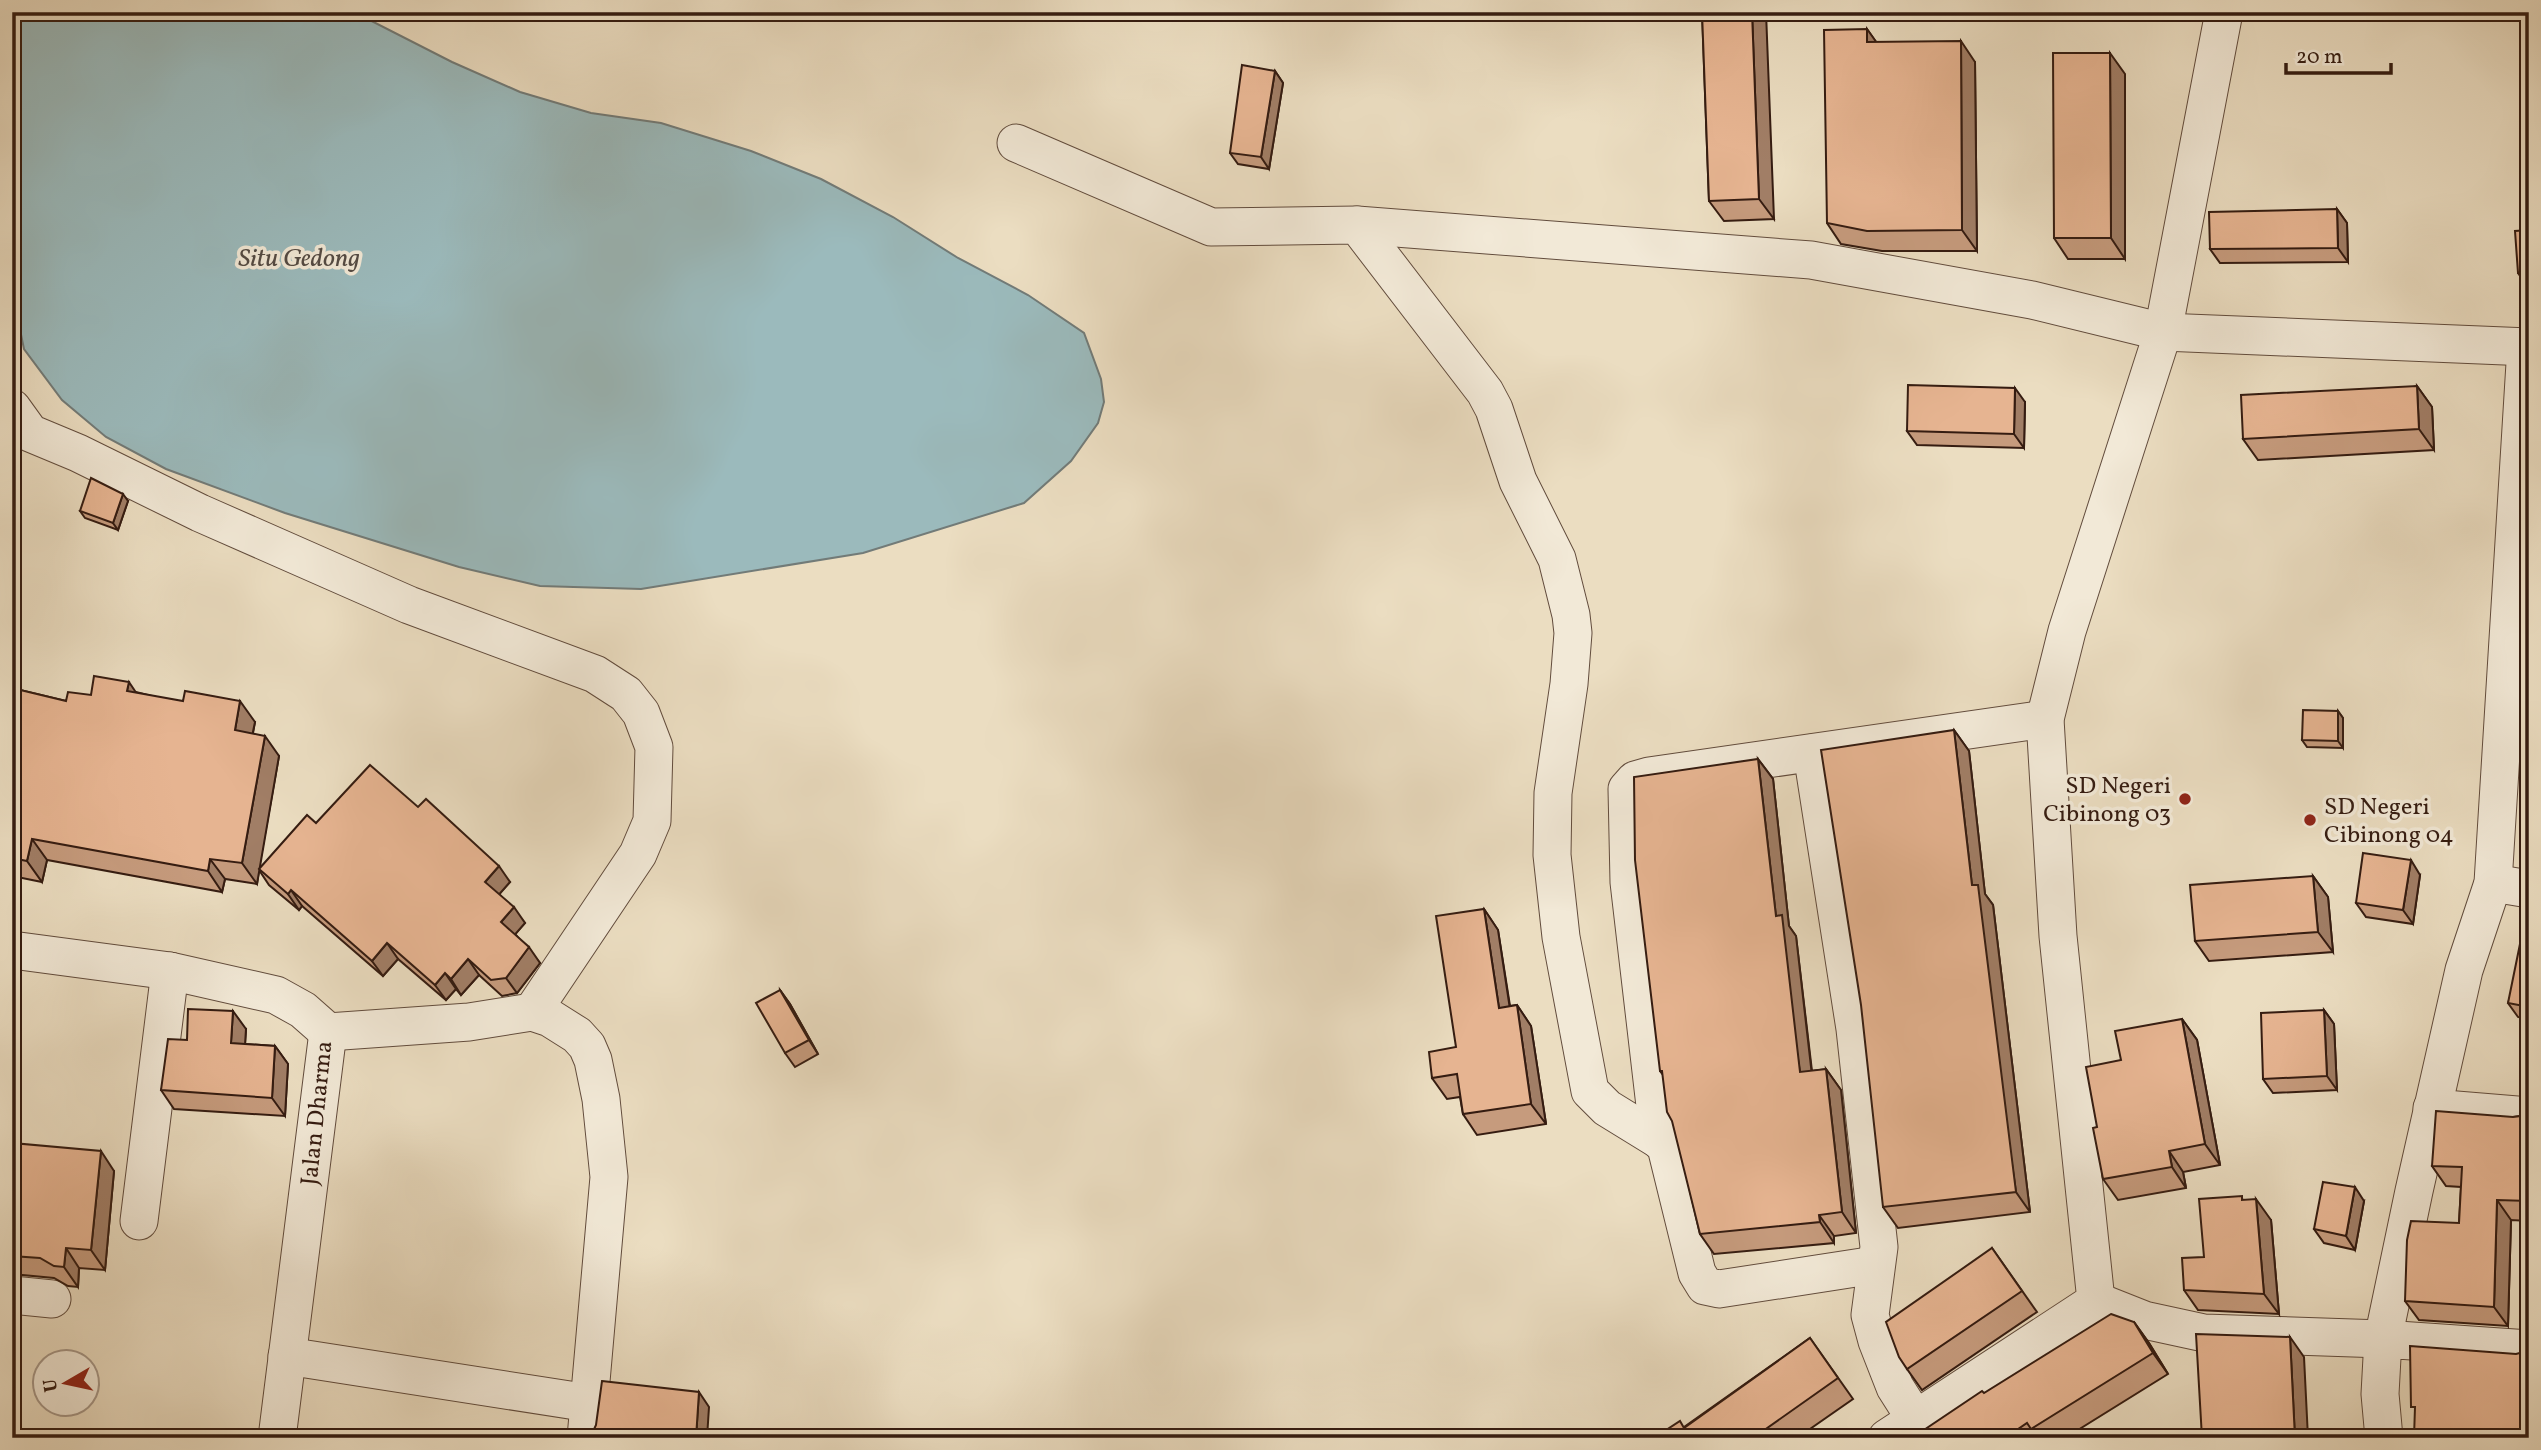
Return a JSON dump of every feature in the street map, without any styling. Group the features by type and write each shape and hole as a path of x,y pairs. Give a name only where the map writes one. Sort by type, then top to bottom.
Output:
{"street":[{"path":"2096,1301 2060,961 2045,719 2067,631 2163,332 2224,12"},
{"path":"1016,143 1211,227 1357,225 1811,260 2032,300 2163,332 2528,346 2493,883 2464,970 2383,1339 2380,1394 2384,1438"},
{"path":"1357,225 1485,393 1494,409 1518,481 1557,559 1573,633 1569,684 1553,793 1552,855 1562,937 1588,1087 1593,1096 1607,1108 1666,1147 1697,1273 1705,1286 1718,1289 1875,1265"},
{"path":"18,424 200,513 409,605 595,674 626,694 641,713 654,747 652,821 638,854 532,1012"},
{"path":"1659,1140 1629,882 1627,789 1635,780 2045,719"},
{"path":"1812,753 1855,1029 1879,1247 1870,1315 1895,1387 1901,1429 2096,1301"},
{"path":"2493,883 2529,889"},
{"name":"Jalan Dharma","path":"12,950 170,971 276,995 303,1010 328,1032 277,1438"},
{"path":"139,1221 170,971"},
{"path":"287,1356 587,1420 609,1177 607,1142 596,1072 587,1046 577,1035 551,1018 532,1012 469,1022 328,1032"},
{"path":"2432,1108 2529,1116"},
{"path":"12,1296 52,1299"},
{"path":"2096,1301 2144,1320 2204,1334 2383,1339 2529,1349"}],"water":[{"name":"Situ Gedong","path":"12,12 354,12 452,62 520,92 591,113 661,123 751,151 821,179 893,217 958,258 1028,295 1084,333 1101,379 1104,402 1098,423 1071,461 1024,503 863,553 641,589 540,586 459,567 285,513 166,469 106,437 62,400 24,349 12,291"}],"building":[{"path":"1702,12 1752,12 1759,199 1709,201"},
{"path":"1867,29 1867,42 1961,41 1962,230 1867,231 1827,223 1824,30"},
{"path":"2053,53 2110,53 2111,238 2054,238"},
{"path":"1242,65 1275,71 1261,157 1230,153"},
{"path":"2337,209 2338,248 2210,249 2209,212"},
{"path":"2529,230 2529,272 2518,273 2515,231"},
{"path":"1908,385 2015,388 2014,434 1907,431"},
{"path":"2417,386 2419,429 2243,439 2241,395"},
{"path":"91,478 123,494 113,523 80,511"},
{"path":"94,676 129,682 127,691 183,701 185,691 240,701 235,730 265,736 242,863 210,859 208,871 32,839 27,861 12,858 12,688 66,701 68,692 91,695"},
{"path":"2303,710 2338,711 2338,741 2302,740"},
{"path":"1954,730 1972,885 1978,885 2016,1192 1883,1207 1861,1005 1821,750"},
{"path":"1758,759 1776,916 1782,915 1800,1072 1826,1069 1842,1212 1819,1215 1820,1222 1700,1234 1672,1121 1667,1112 1660,1071 1635,860 1634,777"},
{"path":"370,765 418,807 426,799 499,866 485,882 514,907 501,922 529,947 506,978 491,980 468,959 451,979 445,973 435,985 387,943 372,961 291,890 288,894 259,869 307,815 316,823"},
{"path":"2363,853 2411,860 2403,910 2356,903"},
{"path":"2313,876 2318,932 2195,941 2190,885"},
{"path":"1484,909 1499,1008 1517,1005 1531,1104 1463,1114 1457,1074 1432,1078 1429,1052 1456,1047 1436,916"},
{"path":"2521,939 2529,941 2529,1007 2508,1003"},
{"path":"780,990 809,1040 785,1053 756,1003"},
{"path":"188,1009 233,1011 231,1043 275,1046 272,1098 161,1090 168,1039 187,1040"},
{"path":"2324,1010 2327,1076 2263,1079 2261,1013"},
{"path":"2182,1019 2205,1144 2169,1151 2172,1167 2103,1179 2093,1128 2097,1127 2086,1067 2121,1060 2115,1031"},
{"path":"2436,1111 2513,1117 2529,1115 2529,1201 2497,1200 2494,1307 2405,1301 2407,1240 2411,1221 2459,1223 2462,1167 2432,1166"},
{"path":"12,1140 13,1143 101,1151 91,1250 66,1248 64,1267 54,1266 40,1258 12,1256"},
{"path":"2323,1182 2355,1187 2346,1236 2314,1229"},
{"path":"2242,1196 2242,1200 2256,1199 2264,1294 2184,1290 2182,1258 2204,1257 2199,1199"},
{"path":"1992,1248 2022,1291 1907,1369 1899,1357 1886,1322"},
{"path":"2111,1314 2134,1322 2153,1353 2031,1429 2027,1423 2005,1438 1912,1438 1982,1391 1984,1393"},
{"path":"2196,1334 2290,1337 2295,1438 2202,1438"},
{"path":"1810,1338 1838,1378 1753,1438 1654,1438 1680,1421 1684,1428"},
{"path":"2410,1346 2516,1354 2529,1349 2529,1438 2414,1438 2415,1407 2411,1407"},
{"path":"602,1381 699,1392 696,1438 590,1438 596,1425"}],"place":[{"name":"SD Negeri Cibinong 03","path":"2185,799"},
{"name":"SD Negeri Cibinong 04","path":"2310,820"}]}
